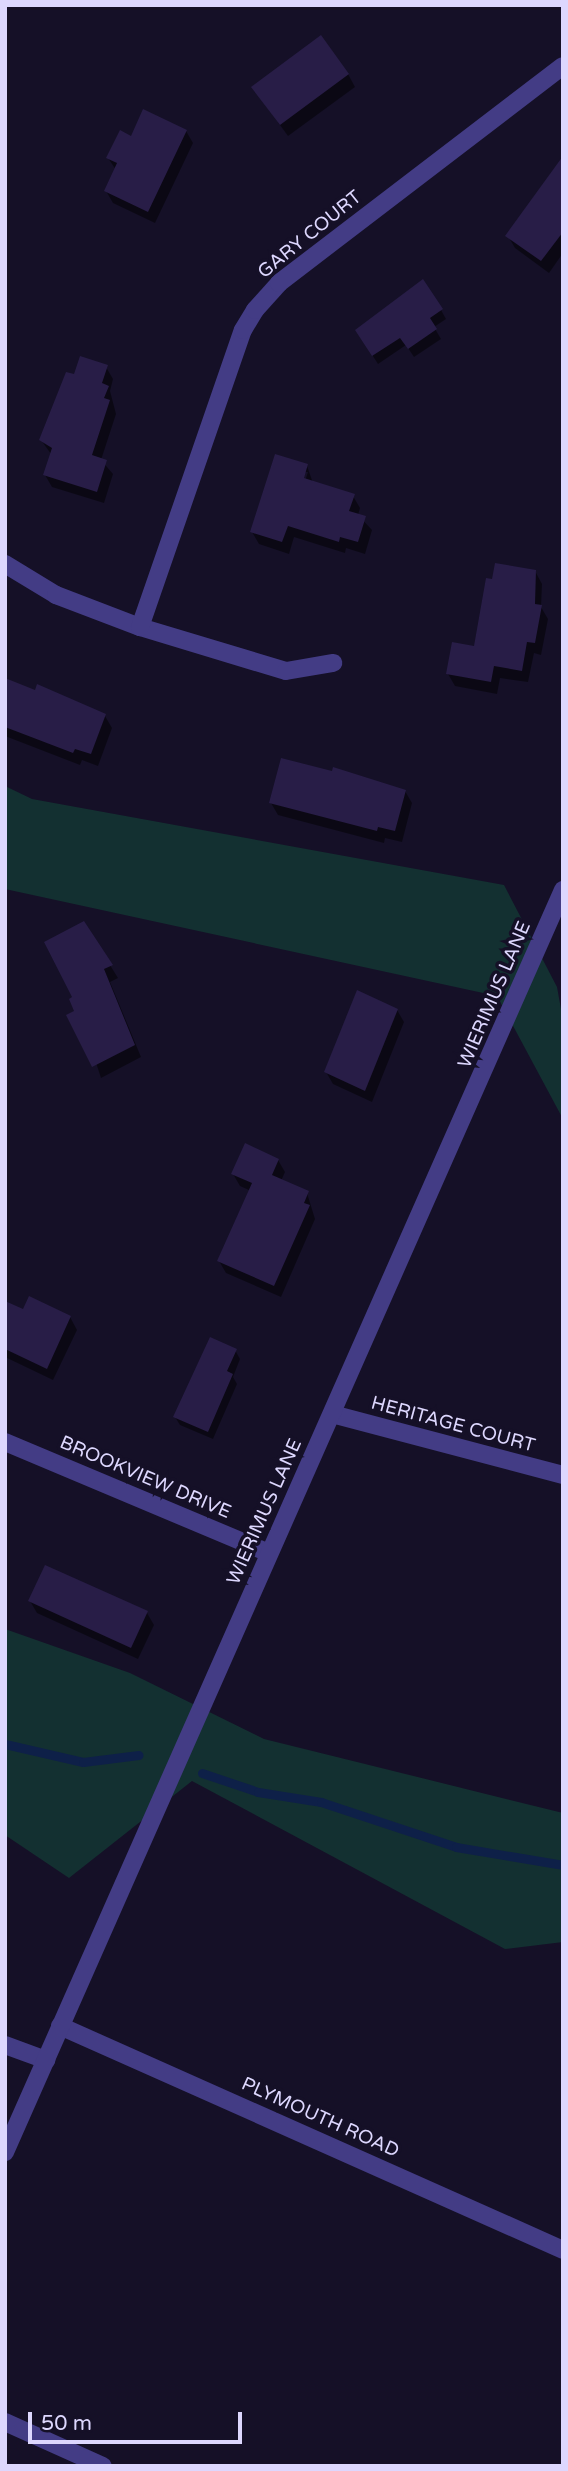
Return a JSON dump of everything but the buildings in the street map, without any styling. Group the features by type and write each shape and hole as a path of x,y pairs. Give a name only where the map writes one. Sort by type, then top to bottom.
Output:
{"street":[{"name":"GARY COURT","path":"140,627 243,330 256,310 279,283 563,66"},
{"path":"5,564 56,595 140,627 286,671 333,663"},
{"name":"WIERIMUS LANE","path":"5,2152 563,890"},
{"name":"HERITAGE COURT","path":"332,1414 563,1475"},
{"name":"BROOKVIEW DRIVE","path":"5,1442 269,1553"},
{"name":"PLYMOUTH ROAD","path":"60,2026 563,2249"},
{"path":"5,2045 46,2060"},
{"path":"5,2422 103,2466"}],"green space":[{"path":"5,786 32,799 504,885 557,987 563,1020 563,1119 497,996 5,889"},
{"path":"5,1629 130,1673 264,1739 563,1813 563,1942 505,1949 192,1781 69,1878 5,1835"}],"waterway":[{"path":"5,1744 83,1762 139,1755"},
{"path":"202,1773 258,1792 321,1802 456,1847 563,1865"}]}
